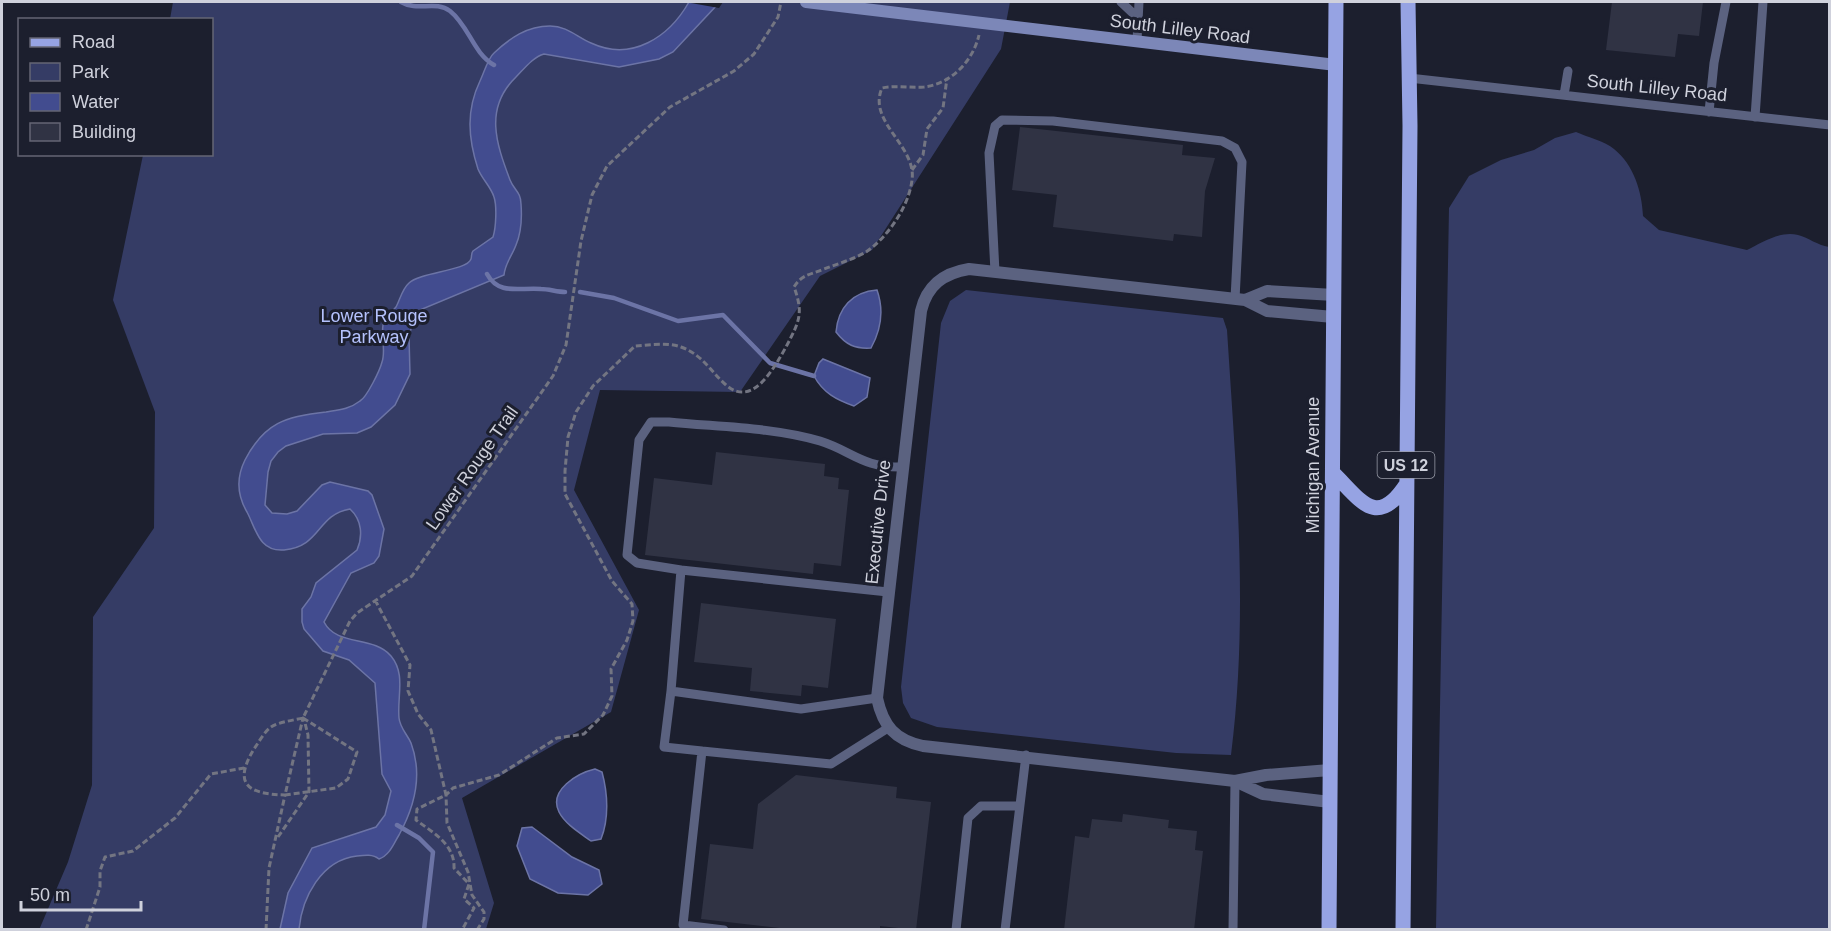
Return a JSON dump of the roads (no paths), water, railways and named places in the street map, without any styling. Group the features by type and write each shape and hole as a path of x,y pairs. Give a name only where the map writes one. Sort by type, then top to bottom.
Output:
{"main road":[{"name":"Michigan Avenue","path":"1329,930 1336,2"},
{"name":"US 12","path":"1403,930 1408,2"},
{"path":"1333,473 1356,499 1371,508 1379,508 1392,503 1406,485"}],"street":[{"name":"South Lilley Road","path":"806,2 1336,65"},
{"name":"Executive Drive","path":"888,728 881,716 877,698 888,592 923,300 937,281 955,272 969,269 1240,300 1267,311 1333,317"},
{"name":"Executive Drive","path":"1240,300 1267,291 1334,294"},
{"path":"888,728 909,743 924,746 1026,755 1235,781 1263,794 1330,802"},
{"path":"1235,781 1266,775 1330,770"}],"lane":[{"path":"1121,2 1138,18"},
{"path":"1137,41 1139,2"},
{"path":"1709,112 1714,63 1726,2"},
{"path":"1755,117 1764,2"},
{"path":"1564,95 1568,70"},
{"name":"South Lilley Road","path":"1409,78 1830,125"},
{"path":"995,272 989,153 995,126 1002,120 1053,121 1222,141 1235,148 1242,162 1240,300"},
{"path":"888,592 681,570 638,563 627,555 639,440 651,422 787,435 821,442 881,467 902,467"},
{"path":"681,570 664,747 831,764 888,728"},
{"path":"671,691 801,709 877,698"},
{"path":"702,751 683,925 724,930"},
{"path":"1005,930 1026,755"},
{"path":"1233,930 1235,781"},
{"path":"956,930 968,818 981,806 1019,806"}],"water":[{"path":"689,2 717,5 673,52 659,59 619,67 544,54 532,60 516,77 506,89 496,113 497,139 501,153 510,180 521,200 519,235 504,275 415,312 409,337 410,374 395,405 371,427 357,433 323,434 286,446 271,461 265,505 272,513 287,514 297,511 322,485 330,482 368,491 372,495 384,529 379,556 374,563 351,573 324,622 337,635 375,645 391,656 396,663 400,678 400,722 415,755 417,779 409,813 389,852 379,859 366,855 357,856 333,865 316,882 309,893 299,929 280,929 288,893 312,848 376,827 385,815 391,791 382,774 375,683 349,660 323,651 304,629 302,622 302,609 311,597 316,583 357,550 361,534 357,518 350,509 339,512 331,517 306,543 284,550 269,547 256,532 241,499 239,480 245,460 260,437 278,424 299,416 344,409 363,399 382,362 384,322 396,307 407,285 423,276 468,263 473,251 493,237 496,217 495,201 478,169 472,146 470,124 475,92 492,55 519,34 534,28 550,26 567,30 606,48 621,50 635,48 648,43 671,26"},
{"path":"877,290 881,312 879,327 871,348 851,345 836,332 843,309 860,294"},
{"path":"823,359 870,378 867,397 854,406 826,391 814,376"},
{"path":"595,769 602,772 606,789 606,815 601,839 591,841 565,820 557,804 561,790 566,784 581,774"},
{"path":"532,827 572,857 599,870 602,884 588,895 558,893 530,879 517,846 522,828"}],"waterway":[{"path":"401,2 414,6 438,6 450,11 462,24 481,54 494,65"},
{"path":"487,274 492,281 504,288 565,292"},
{"path":"580,292 614,298 678,321 723,315 770,363 814,376"},
{"path":"397,825 419,838 433,852 424,930"}],"park label":[{"name":"Lower Rouge Parkway","path":"374,326"}]}
